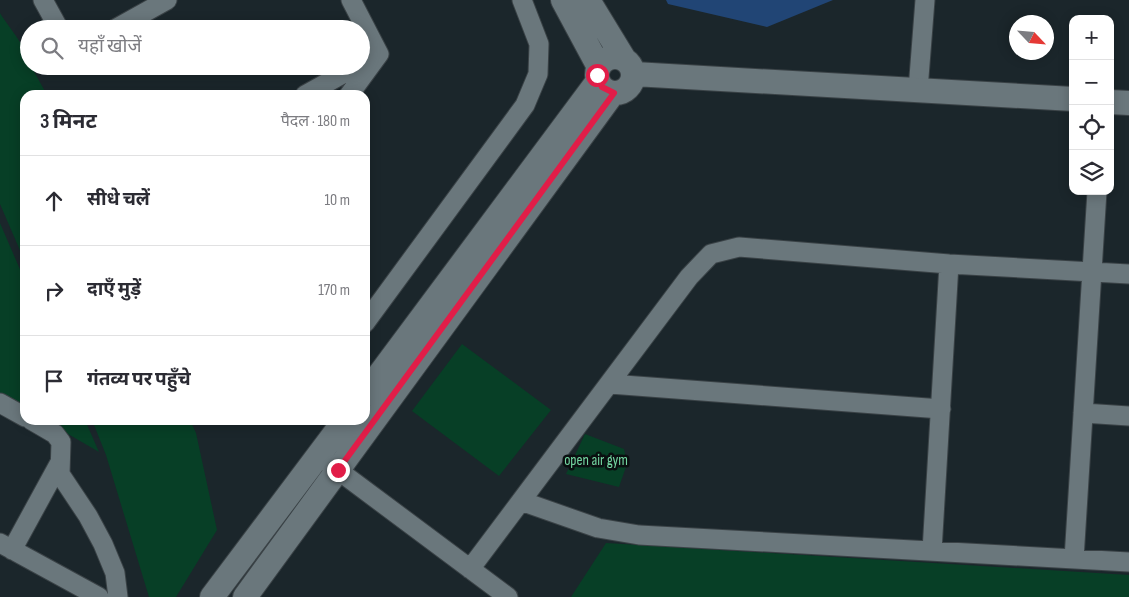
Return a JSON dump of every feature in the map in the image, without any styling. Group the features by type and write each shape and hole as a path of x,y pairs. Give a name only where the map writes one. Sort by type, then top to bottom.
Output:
{"street":[{"path":"43,0 54,20"},
{"path":"130,20 167,0"},
{"path":"351,0 361,20"},
{"path":"370,316 525,105 538,74 539,44 522,0"},
{"path":"564,0 604,80 627,89 632,83 629,66 588,0"},
{"path":"912,0 924,23"},
{"path":"918,90 925,0"},
{"path":"370,37 379,54"},
{"path":"370,59 379,54"},
{"path":"370,66 379,54"},
{"path":"370,423 604,80 610,58 629,66 918,90 1069,99"},
{"path":"314,90 341,75"},
{"path":"353,90 364,75"},
{"path":"370,387 604,80"},
{"path":"1114,102 1129,103"},
{"path":"1074,559 1097,195"},
{"path":"470,569 689,277 711,254 739,247 950,264 1129,274"},
{"path":"932,551 950,264"},
{"path":"610,384 941,409"},
{"path":"0,403 20,414"},
{"path":"1083,413 1129,416"},
{"path":"40,425 55,434 61,442 60,474 88,516 103,544 115,573 118,597"},
{"path":"341,425 218,589 244,597 338,470 369,425"},
{"path":"319,456 508,597"},
{"path":"59,464 6,547 98,597"},
{"path":"521,501 598,528 639,535 1129,562"}],"green space":[{"path":"0,13 20,43 20,75 36,75 44,90 20,90 20,250 0,204"},
{"path":"0,223 20,269 20,406 0,394"},
{"path":"462,344 551,410 499,476 412,411"},
{"path":"53,425 87,425 99,452"},
{"path":"94,425 192,425 196,433 217,530 176,597 149,597 106,455"},
{"name":"open air gym","path":"585,434 624,449 627,464 619,487 566,474"},
{"path":"606,543 1129,575 1129,597 571,597"}],"building":[{"path":"666,0 833,0 767,27 668,4"}],"route":[{"path":"338,470 614,93 602,87 597,75"}]}
